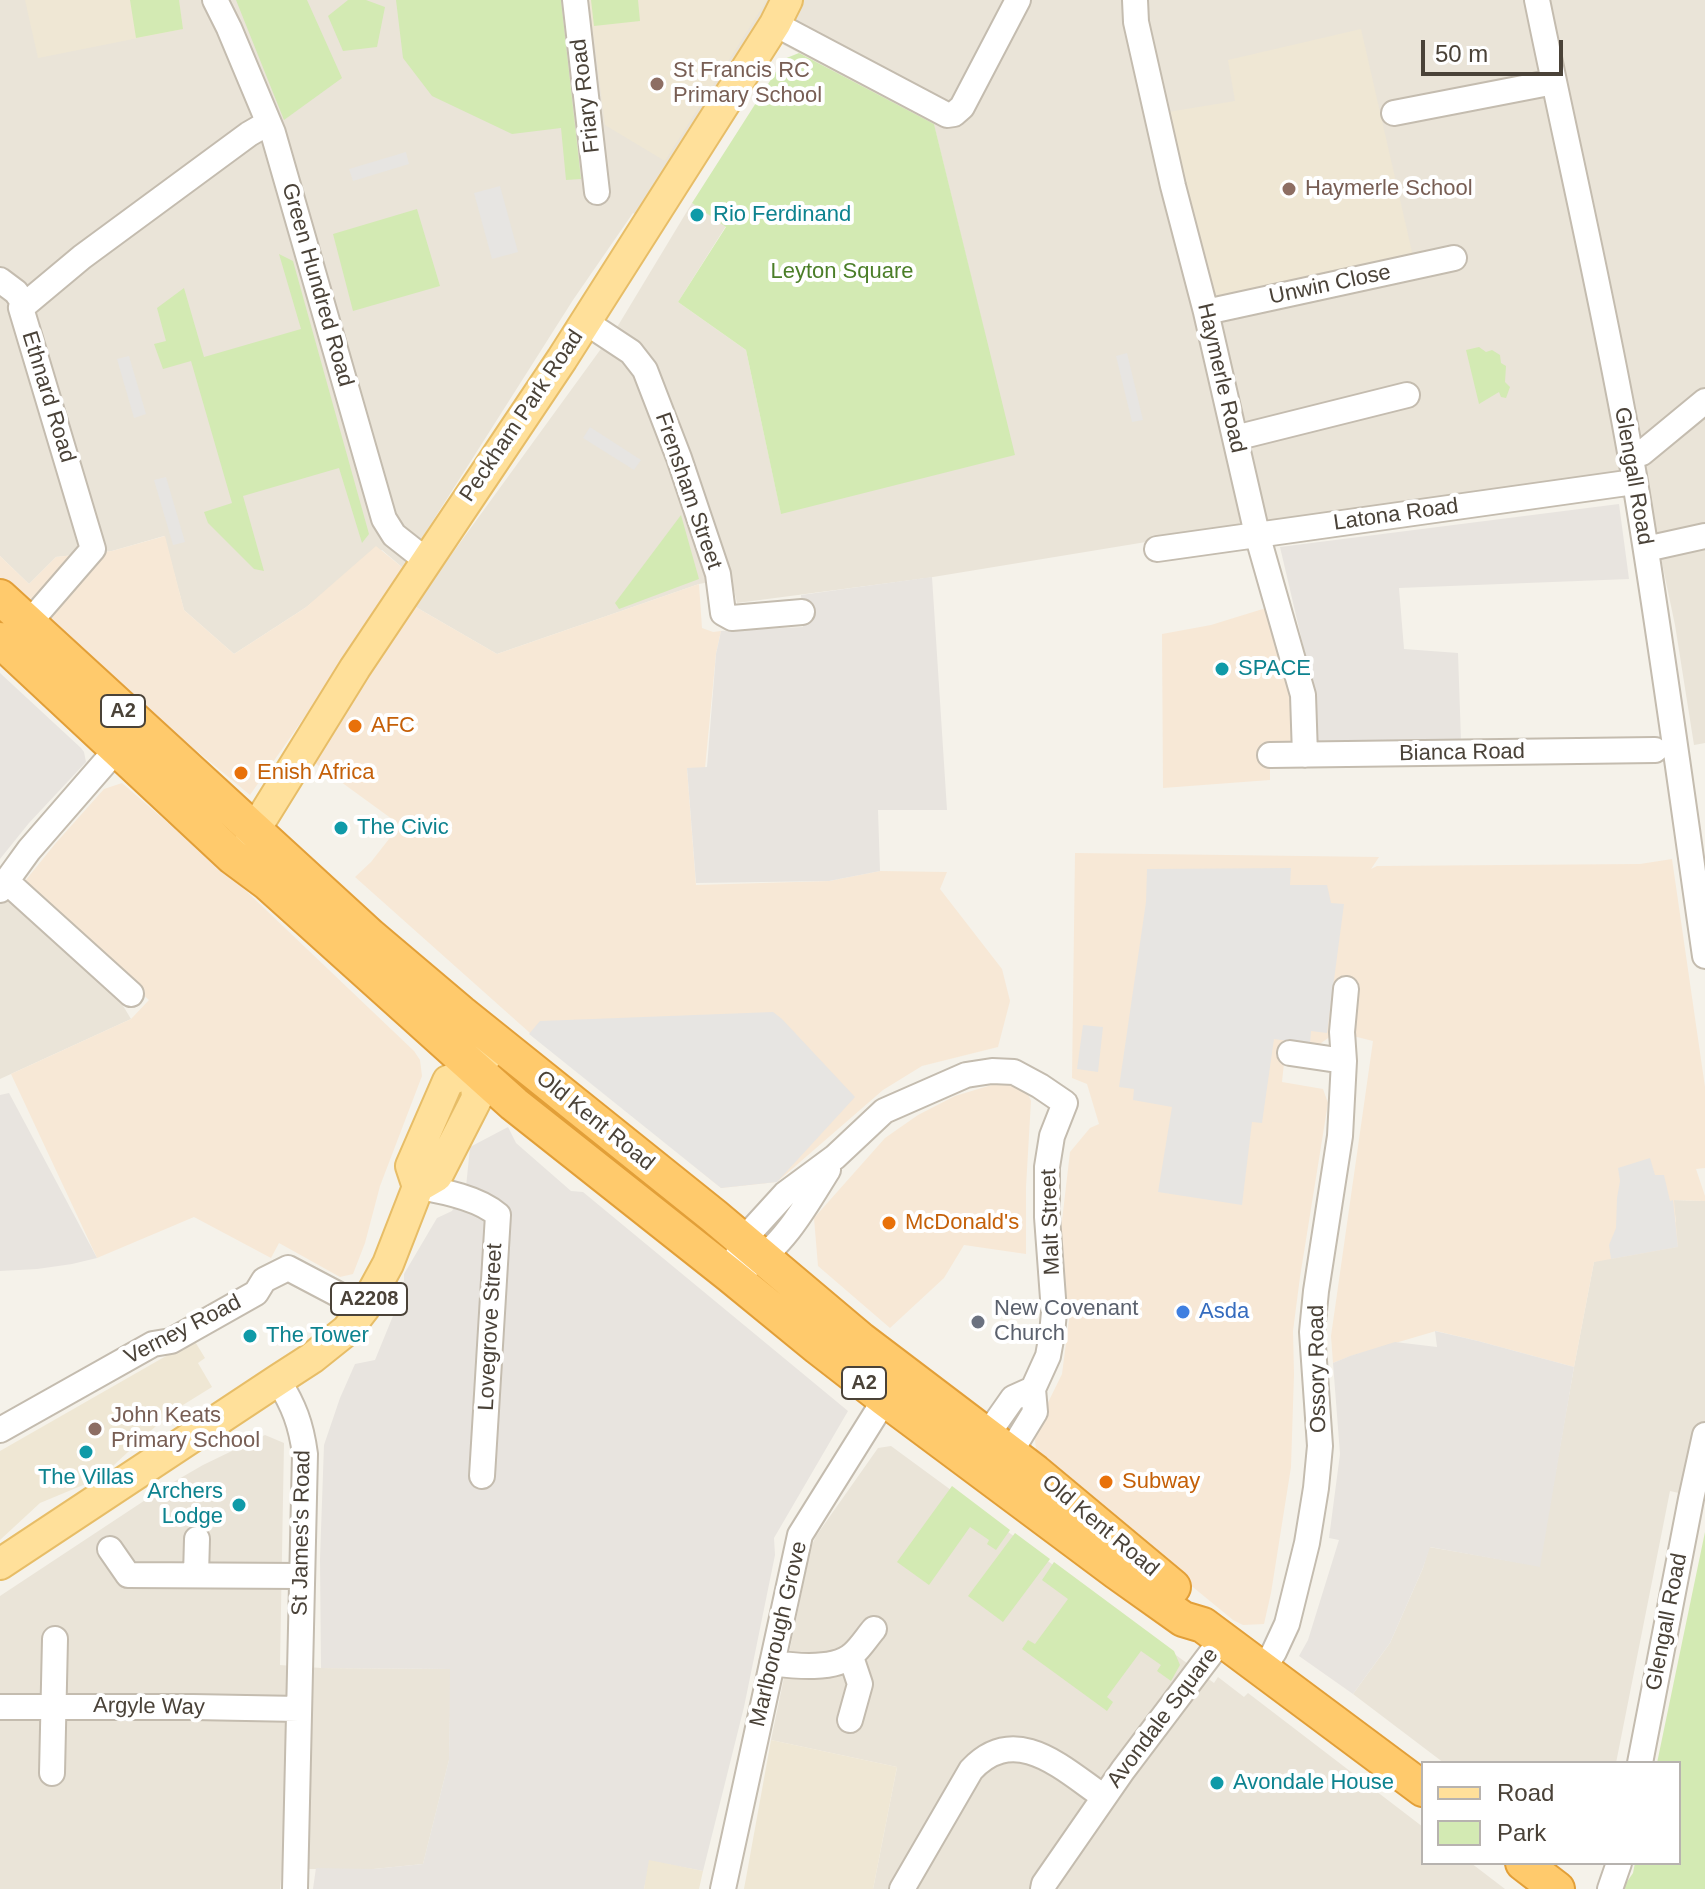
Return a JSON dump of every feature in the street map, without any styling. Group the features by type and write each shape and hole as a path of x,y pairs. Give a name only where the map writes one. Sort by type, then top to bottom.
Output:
{"highway":[{"name":"Old Kent Road","path":"0,597 20,630 254,831 382,946 861,1340 999,1444 1185,1597 1212,1632"},
{"path":"20,630 40,657 114,726 118,736 116,750"},
{"name":"Old Kent Road","path":"116,750 514,1104 885,1399 1183,1619 1212,1632 1421,1788"},
{"path":"1526,1865 1557,1889"}],"main road":[{"name":"Peckham Park Road","path":"254,831 355,668 562,359 781,12"},
{"name":"A2","path":"254,831 251,850 265,870 268,883"},
{"path":"475,1069 497,1043"},
{"name":"A2208","path":"0,1564 312,1358 347,1330 377,1287 418,1187 437,1176 477,1098 475,1069"}],"street":[{"name":"Green Hundred Road","path":"215,0 273,133 384,519 394,535 427,561"},
{"name":"Friary Road","path":"575,0 597,192"},
{"path":"781,12 947,115 954,114 962,107 1018,0"},
{"name":"Haymerle Road","path":"1135,0 1136,22 1257,534 1303,695 1305,755"},
{"name":"Glengall Road","path":"1537,0 1631,457 1705,956"},
{"path":"1394,113 1554,82"},
{"name":"Ethnard Road","path":"20,630 93,549 21,308 94,248 268,123"},
{"name":"Unwin Close","path":"1206,312 1454,258"},
{"path":"0,280 16,292 25,305"},
{"name":"Frensham Street","path":"584,321 631,352 645,370 718,574 723,613 732,618 802,612"},
{"path":"1235,438 1407,395"},
{"path":"1631,457 1642,453 1705,401"},
{"name":"Latona Road","path":"1157,549 1634,482"},
{"path":"1646,549 1705,536"},
{"path":"116,750 29,850 3,886 131,994"},
{"name":"Bianca Road","path":"1270,755 1655,750"},
{"name":"Ossory Road","path":"1263,1669 1278,1645 1294,1601 1316,1488 1320,1446 1312,1332 1340,1136 1346,989"},
{"path":"1290,1053 1344,1061"},
{"name":"Malt Street","path":"753,1249 785,1194 835,1157 884,1111 948,1081 992,1071 1014,1072 1065,1103 1052,1136 1047,1167 1047,1217 1054,1312 1048,1356 1033,1389 1013,1398 999,1444 979,1470"},
{"name":"Lovegrove Street","path":"418,1187 489,1207 498,1215 482,1476"},
{"path":"730,1275 753,1249"},
{"name":"Verney Road","path":"0,1430 153,1344 171,1341 256,1293 264,1280 288,1268 364,1308"},
{"name":"St James's Road","path":"278,1380 293,1405 302,1429 305,1454 295,1889"},
{"name":"Marlborough Grove","path":"723,1889 800,1535 885,1399"},
{"name":"Glengall Road","path":"1640,1761 1705,1435"},
{"path":"196,1575 197,1539"},
{"path":"110,1549 128,1575 302,1576"},
{"path":"772,1663 809,1666 834,1664 851,1657 874,1629"},
{"name":"Avondale Square","path":"1043,1889 1212,1632"},
{"path":"52,1773 55,1639"},
{"path":"850,1720 860,1684 851,1657"},
{"name":"Argyle Way","path":"0,1707 299,1709"},
{"name":"Avondale Square","path":"902,1889 971,1770 977,1762 996,1751 1017,1748 1047,1758 1104,1797"},
{"path":"1610,1889 1618,1865"}],"shaded area":[{"path":"0,0 1705,0 1705,390 1631,457 1634,482 1146,542 927,578 737,603 731,578 699,584 497,654 414,606 619,324 692,203 726,226 678,302 746,350 781,513 985,335 934,125 767,36 649,222 633,213 573,300 403,568 382,550 305,608 234,654 184,610 164,536 112,551 56,557 29,584 0,556"},
{"path":"25,0 179,0 183,29 38,58"},
{"name":"St Francis RC Primary School","path":"589,0 767,0 665,161 605,125"},
{"name":"Haymerle School","path":"1361,29 1415,265 1209,312 1162,113 1235,101 1228,60"},
{"path":"406,152 409,164 353,181 349,169"},
{"path":"500,186 518,252 492,259 474,193"},
{"path":"1127,353 1143,420 1132,422 1116,356"},
{"path":"129,356 146,414 134,418 117,359"},
{"path":"1705,411 1705,743 1694,745 1675,625 1641,463"},
{"path":"590,427 641,460 634,470 583,438"},
{"path":"166,477 185,542 173,545 154,480"},
{"path":"1619,504 1629,579 1399,588 1404,649 1458,653 1461,740 1315,745 1310,675 1280,547"},
{"path":"165,536 184,610 234,654 305,608 376,546 403,568 382,606 250,795 0,585 0,556 29,584 56,557 112,551"},
{"path":"932,577 947,810 878,810 880,871 829,881 696,883 687,768 707,767 716,654 721,631 803,627 801,595"},
{"path":"699,584 702,628 721,631 705,768 687,768 696,885 829,881 880,871 947,872 940,889 1002,969 1010,1001 998,1047 922,1066 883,1090 777,1182 721,1188 530,1033 355,877 396,830 392,819 315,763 313,749 414,606 497,654"},
{"name":"SPACE","path":"1266,608 1274,617 1290,696 1294,738 1285,746 1270,745 1270,780 1163,788 1162,634 1211,625"},
{"path":"0,673 81,748 86,762 0,859"},
{"path":"122,783 243,888 420,1060 422,1076 380,1186 353,1274 340,1277 279,1243 271,1258 194,1217 97,1258 11,1074 131,1019 149,1000 21,886 104,789"},
{"path":"1075,853 1379,857 1371,869 1377,866 1640,864 1672,859 1705,1087 1705,1168 1696,1169 1705,1201 1674,1200 1678,1247 1594,1262 1574,1367 1436,1331 1333,1363 1331,1336 1373,1041 1353,1036 1331,1036 1314,1048 1286,1044 1282,1082 1323,1089 1328,1103 1293,1331 1291,1467 1264,1624 1243,1625 1233,1620 1048,1468 1036,1449 1034,1431 1062,1374 1069,1320 1058,1255 1070,1152 1090,1128 1099,1124 1087,1084 1072,1078"},
{"path":"1291,868 1290,885 1327,885 1331,903 1344,904 1327,1033 1311,1031 1310,1044 1274,1039 1262,1123 1252,1122 1242,1205 1158,1192 1172,1107 1133,1100 1134,1089 1119,1087 1146,902 1147,869"},
{"path":"12,890 110,984 131,1019 0,1079 0,902"},
{"path":"773,1012 855,1097 777,1182 721,1188 529,1034 540,1021"},
{"path":"1083,1025 1103,1027 1098,1072 1077,1069"},
{"path":"998,1083 1019,1084 1031,1101 1026,1254 964,1245 944,1278 890,1328 818,1266 814,1218 885,1138 918,1115 955,1096"},
{"path":"9,1093 97,1258 37,1269 0,1271 0,1095"},
{"path":"508,1127 516,1143 571,1191 583,1192 848,1411 774,1538 775,1555 744,1707 703,1871 650,1861 644,1889 313,1889 316,1868 374,1869 423,1864 449,1760 450,1669 321,1668 320,1559 324,1445 355,1364 375,1360 404,1289 404,1274 437,1218 452,1211 466,1187 470,1147"},
{"path":"1650,1158 1655,1175 1664,1175 1670,1201 1673,1200 1678,1247 1611,1259 1609,1245 1616,1228 1620,1181 1618,1168"},
{"path":"1673,1200 1705,1201 1705,1499 1670,1491 1616,1761 1441,1761 1353,1694 1390,1643 1429,1547 1539,1566 1594,1262 1676,1222"},
{"path":"1435,1331 1574,1367 1540,1567 1430,1547 1390,1643 1353,1694 1299,1656 1308,1640 1339,1540 1329,1538 1340,1454 1333,1363 1395,1342 1437,1347"},
{"name":"John Keats Primary School","path":"194,1340 205,1358 198,1363 212,1387 170,1413 100,1478 40,1503 0,1540 0,1451"},
{"path":"265,1435 284,1443 280,1665 451,1669 449,1760 423,1864 374,1869 282,1869 280,1889 0,1889 0,1596 165,1487"},
{"path":"891,1446 1214,1683 1218,1677 1244,1697 1248,1693 1421,1825 1421,1865 1474,1865 1505,1889 873,1889 897,1767 771,1740 811,1547 878,1448"},
{"path":"771,1740 897,1767 873,1889 744,1889"},
{"path":"649,1860 703,1871 699,1889 644,1889"}],"green space":[{"path":"130,0 179,0 183,29 136,38"},
{"path":"236,0 307,0 342,78 284,120"},
{"path":"348,0 366,0 385,7 377,47 343,51 328,16"},
{"path":"396,0 561,0 581,179 566,180 561,128 512,134 432,96 403,58"},
{"path":"591,0 638,0 640,21 594,26"},
{"name":"Leyton Square","path":"799,53 934,124 1015,455 781,514 746,350 678,302 726,227 692,203 784,59"},
{"path":"417,209 440,286 353,311 333,234"},
{"path":"279,254 293,261 369,534 362,543 339,468 243,496 264,571 254,569 208,523 204,512 232,503 191,361 163,369 154,344 166,341 157,308 184,288 204,357 301,329"},
{"path":"1479,347 1500,355 1501,363 1506,366 1505,382 1510,387 1506,398 1501,397 1499,392 1479,404 1466,350"},
{"path":"681,515 699,579 619,609 615,603"},
{"path":"952,1486 1010,1530 996,1550 987,1544 989,1540 970,1527 929,1585 897,1562"},
{"path":"1705,1532 1705,1889 1622,1889 1635,1865 1681,1865 1681,1761 1657,1761"},
{"path":"1015,1533 1050,1559 1003,1622 968,1596"},
{"path":"1054,1562 1174,1651 1180,1665 1171,1681 1157,1671 1161,1665 1141,1651 1107,1697 1113,1702 1107,1711 1022,1649 1028,1640 1035,1644 1068,1599 1042,1580"}],"place":[{"name":"St Francis RC Primary School","path":"657,84"},
{"name":"Haymerle School","path":"1289,189"},
{"name":"Rio Ferdinand","path":"697,215"},
{"name":"SPACE","path":"1222,669"},
{"name":"AFC","path":"355,726"},
{"name":"Enish Africa","path":"241,773"},
{"name":"The Civic","path":"341,828"},
{"name":"McDonald's","path":"889,1223"},
{"name":"Asda","path":"1183,1312"},
{"name":"New Covenant Church","path":"978,1322"},
{"name":"The Tower","path":"250,1336"},
{"name":"John Keats Primary School","path":"95,1429"},
{"name":"The Villas","path":"86,1452"},
{"name":"Subway","path":"1106,1482"},
{"name":"Archers Lodge","path":"239,1505"},
{"name":"Avondale House","path":"1217,1783"}]}
